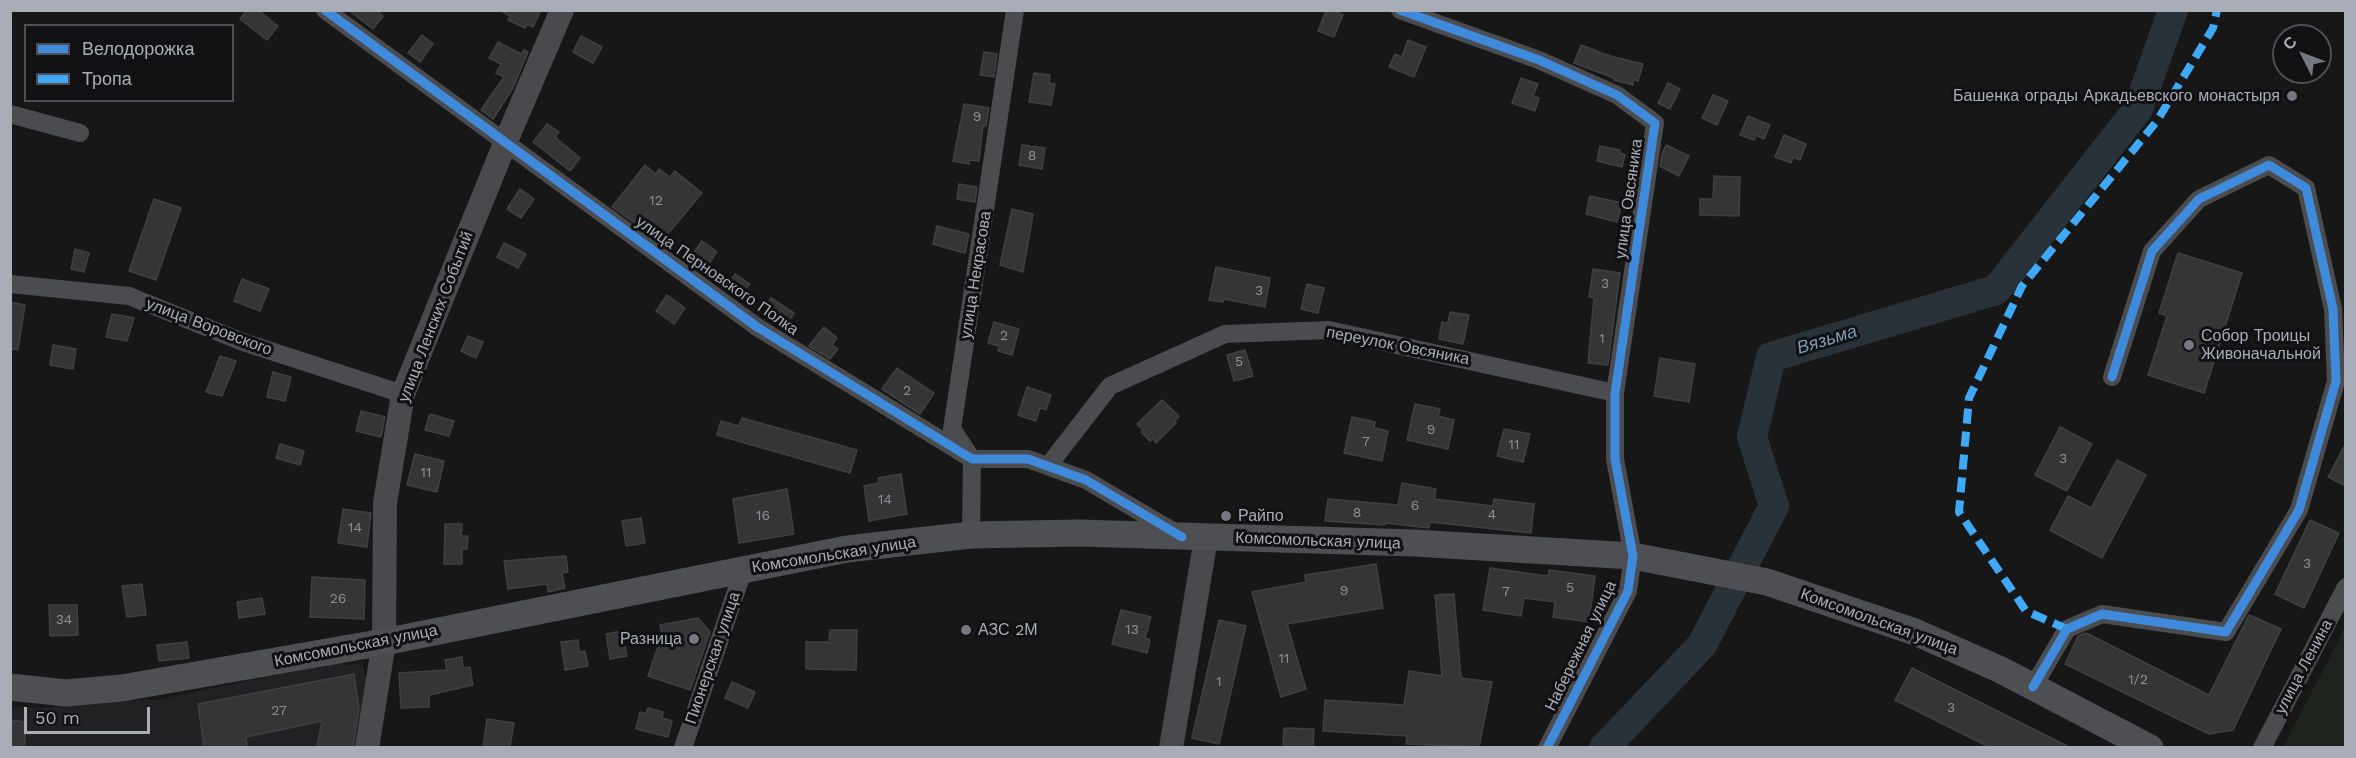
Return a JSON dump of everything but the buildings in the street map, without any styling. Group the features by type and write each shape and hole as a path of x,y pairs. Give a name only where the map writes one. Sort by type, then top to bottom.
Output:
{"main road":[{"name":"Комсомольская улица","path":"10,687 66,693 122,688 384,642 847,549 971,535 1079,533 1414,543 1633,556 1667,561 1767,582 1915,632 2001,670 2138,744"}],"street":[{"name":"улица Перновского Полка","path":"325,10 758,327 972,459"},
{"name":"улица Ленских Событий","path":"367,747 384,642 385,503 404,394 506,141 562,10"},
{"name":"улица Некрасова","path":"972,459 952,429 1015,10"},
{"name":"улица Овсяника","path":"1400,10 1539,60 1617,95 1655,123 1615,393 1615,459 1633,556"},
{"path":"10,114 80,133"},
{"path":"2033,687 2067,629 2102,614 2226,632 2299,510 2336,381 2333,309 2306,188 2269,165 2199,199 2152,251 2112,377"},
{"name":"улица Воровского","path":"10,284 129,297 243,342 404,394"},
{"name":"переулок Овсяника","path":"1048,466 1110,386 1225,334 1329,330 1615,393"},
{"path":"971,535 972,459 1028,459 1086,480 1194,537 1171,747"},
{"name":"Набережная улица","path":"1547,747 1628,591 1633,556"},
{"name":"Пионерская улица","path":"683,747 744,568"},
{"name":"улица Ленина","path":"2262,747 2346,587"}],"shaded area":[{"path":"2345,628 2345,747 2283,747"},
{"path":"344,661 344,666 362,663 370,691 361,747 11,748 11,705 34,708 160,699"}],"waterway":[{"name":"Вязьма","path":"1604,748 1702,645 1774,506 1752,437 1771,357 1996,290 2138,109 2173,10"}],"marked path":[{"path":"2067,629 2026,611 1959,512 1969,398 2022,286 2157,121 2213,28 2217,10"}],"cycle path":[{"path":"325,10 757,327 972,459 1028,459 1086,480 1182,537"},
{"path":"1400,10 1539,60 1617,95 1655,123 1615,393 1615,459 1633,556 1628,591 1547,748"},
{"path":"2033,687 2067,629 2102,614 2226,632 2299,510 2336,381 2333,309 2306,188 2269,165 2199,199 2152,251 2112,377"}],"place":[{"name":"Башенка ограды Аркадьевского монастыря","path":"2292,96"},
{"name":"Собор Троицы Живоначальной","path":"2189,345"},
{"name":"Райпо","path":"1226,516"},
{"name":"АЗС 2М","path":"966,630"},
{"name":"Разница","path":"694,639"}]}
